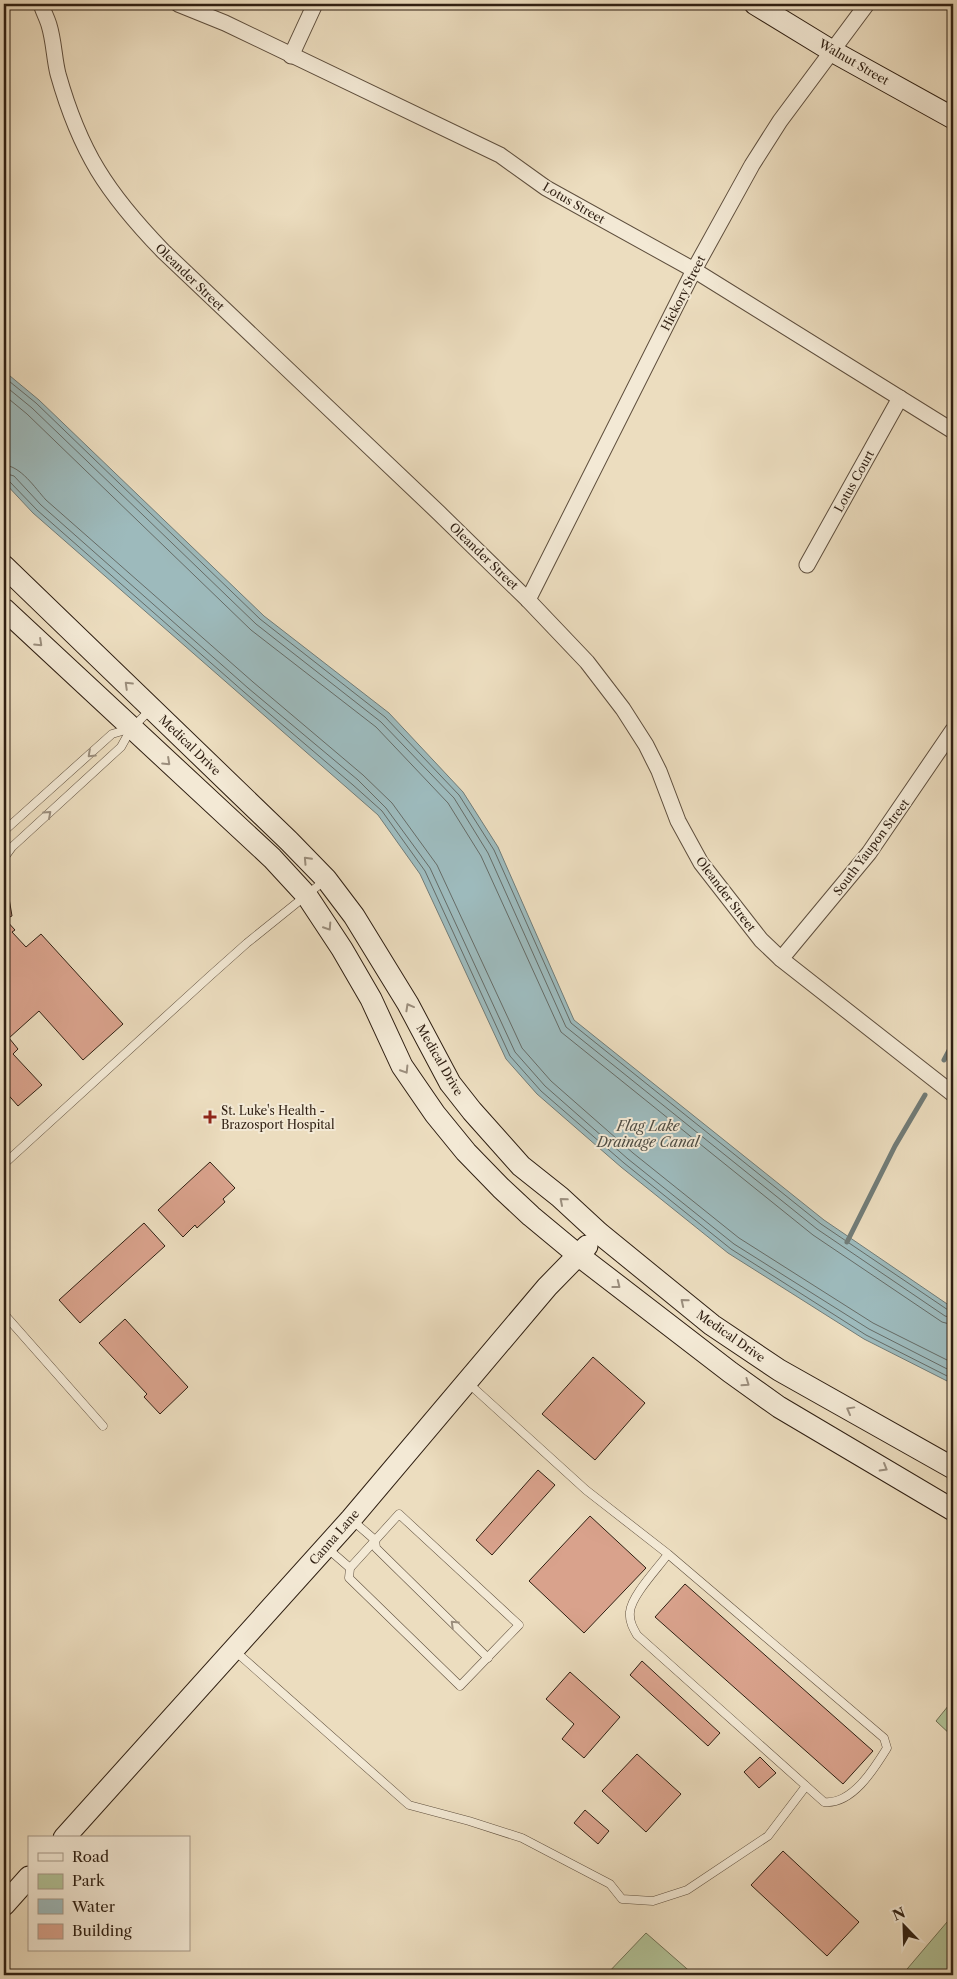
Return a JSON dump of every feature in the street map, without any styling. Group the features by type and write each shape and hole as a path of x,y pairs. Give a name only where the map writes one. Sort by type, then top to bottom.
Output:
{"street":[{"name":"Oleander Street","path":"40,4 50,26 58,72 80,138 94,167 123,208 163,251 528,600 587,662 623,709 650,754 659,771 678,821 701,863 761,940 781,959 953,1094"},
{"name":"Lotus Street","path":"178,4 225,23 500,155 546,188 694,270 953,431"},
{"path":"291,56 315,4"},
{"name":"Walnut Street","path":"755,4 832,51 953,118"},
{"name":"Hickory Street","path":"528,600 694,270 752,165 770,135 867,4"},
{"name":"Lotus Court","path":"807,565 900,398"},
{"name":"Medical Drive","path":"4,566 289,840 326,880 354,916 378,953 450,1083 521,1166 560,1197 599,1233 712,1325 772,1365 953,1468"},
{"path":"4,609 272,858 307,896 357,974 402,1066 435,1114 466,1152 501,1188 578,1255 730,1372 779,1407 953,1510"},
{"name":"South Yaupon Street","path":"781,959 869,853 953,730"},
{"name":"Canna Lane","path":"66,1836 351,1519 546,1287 599,1233"},
{"path":"4,1905 28,1879"}],"lane":[{"path":"4,858 12,847 121,747 131,729 152,708"},
{"path":"4,831 112,734 131,729"},
{"path":"4,1164 247,943 326,880"},
{"path":"4,1314 103,1426"},
{"path":"466,1381 586,1490 668,1554 884,1738 887,1748 879,1762 854,1792 834,1803 824,1802 637,1634 629,1614 631,1604 668,1554"},
{"path":"400,1514 519,1625 460,1686 350,1578 350,1568 375,1540 400,1514"},
{"path":"351,1519 375,1540 376,1548 488,1658"},
{"path":"326,1547 350,1568"},
{"path":"234,1650 409,1805 522,1838 610,1884 622,1899 653,1901 687,1890 768,1836 806,1786"}],"green space":[{"path":"953,1700 953,1737 936,1721"},
{"path":"953,1915 953,1975 902,1975"},
{"path":"646,1933 694,1975 606,1975"}],"water":[{"name":"Flag Lake Drainage Canal","path":"4,371 39,400 264,616 389,713 463,792 498,847 574,1020 824,1220 953,1308 953,1384 864,1339 728,1253 621,1167 537,1094 506,1059 420,874 378,815 33,513 4,482"}],"building":[{"path":"9,898 12,916 5,919 15,930 12,932 26,947 41,934 123,1024 83,1060 39,1011 9,1038 18,1049 13,1054 42,1085 18,1106 4,1090 4,899"},
{"path":"210,1162 235,1188 223,1199 225,1202 197,1228 195,1225 183,1237 158,1210"},
{"path":"144,1223 165,1246 80,1323 59,1300"},
{"path":"125,1319 188,1387 160,1414 144,1397 147,1394 99,1343"},
{"path":"593,1357 645,1403 595,1460 542,1414"},
{"path":"538,1470 555,1485 492,1555 476,1540"},
{"path":"590,1516 646,1568 584,1633 529,1581"},
{"path":"685,1584 873,1751 843,1784 655,1617"},
{"path":"642,1661 720,1733 708,1746 630,1675"},
{"path":"570,1672 620,1717 584,1758 562,1739 574,1724 546,1699"},
{"path":"637,1754 681,1794 646,1832 602,1791"},
{"path":"760,1757 776,1773 759,1788 744,1772"},
{"path":"585,1810 609,1831 598,1844 574,1823"},
{"path":"783,1851 859,1922 827,1956 751,1885"}],"waterway":[{"path":"944,1060 953,1043"},
{"path":"847,1242 895,1146 925,1095"}],"place":[{"name":"St. Luke's Health - Brazosport Hospital","path":"210,1117"}]}
